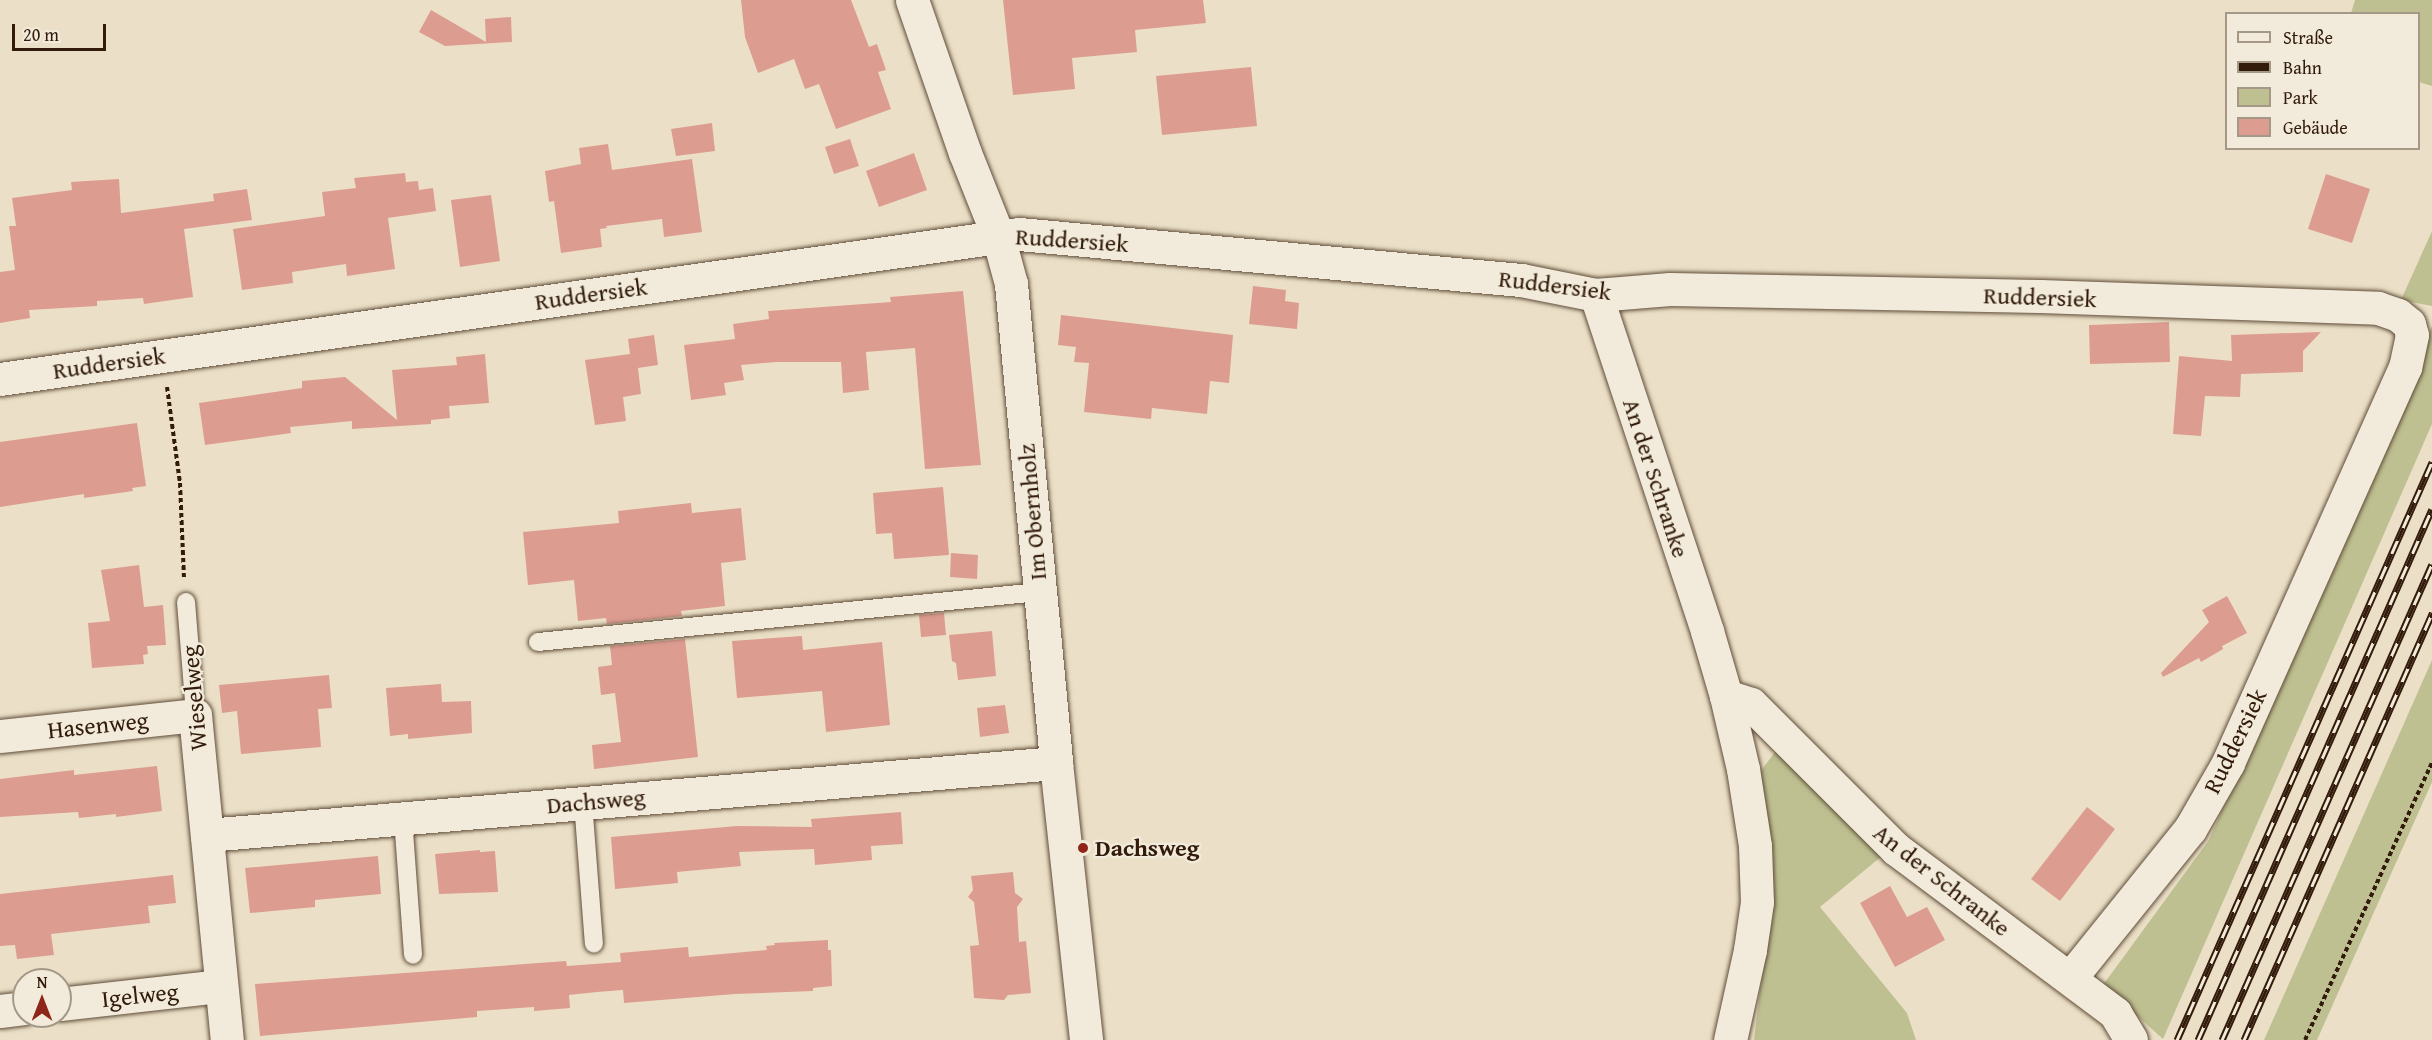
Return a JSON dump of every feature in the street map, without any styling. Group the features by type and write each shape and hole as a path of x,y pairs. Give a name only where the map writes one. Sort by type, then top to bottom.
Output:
{"street":[{"name":"Im Obernholz","path":"912,0 965,153 998,236 1011,284 1039,592 1086,1040"},
{"name":"Ruddersiek","path":"0,378 1019,234 1521,280 1596,295 1682,290 2052,297 2378,308 2398,315 2409,324 2412,335 2405,367 2228,763 2190,829 2070,978"},
{"name":"An der Schranke","path":"1596,295 1726,696 1743,769 1755,846 1757,902 1750,950 1730,1040"},
{"name":"An der Schranke","path":"1726,696 1751,704 1896,849 2115,1013 2132,1040"},
{"name":"Hasenweg","path":"0,736 195,715"},
{"name":"Wieselweg","path":"195,715 227,1040"},
{"name":"Dachsweg","path":"207,835 1056,763"},
{"name":"Igelweg","path":"72,1003 221,986"}],"lane":[{"path":"538,642 1039,592"},
{"name":"Wieselweg","path":"186,602 195,715"},
{"path":"583,802 594,944"},
{"path":"403,818 413,955"}],"path":[{"path":"163,356 180,483 186,602"},
{"path":"2305,1040 2432,763"}],"green space":[{"path":"2355,0 2432,0 2432,86 2420,82 2420,12 2351,12"},
{"path":"2432,231 2432,306 2401,300"},
{"path":"2432,326 2432,424 2163,1039 2103,985 2209,840"},
{"path":"2432,660 2432,782 2317,1040 2264,1040"},
{"path":"1778,748 1882,856 1820,907 1907,1013 1916,1040 1754,1040 1769,916 1757,776"}],"building":[{"path":"741,0 851,0 869,47 877,44 886,70 878,72 891,109 836,129 819,84 805,89 794,59 758,73 745,37"},
{"path":"1003,0 1203,0 1206,23 1135,30 1137,52 1072,58 1075,89 1013,95"},
{"path":"431,10 486,42 485,19 511,17 512,42 445,46 419,32"},
{"path":"1251,67 1257,126 1162,135 1156,76"},
{"path":"712,123 715,151 676,156 671,129"},
{"path":"850,139 859,166 834,174 825,147"},
{"path":"608,144 612,170 692,159 702,232 664,237 662,219 606,226 607,228 600,229 602,247 561,253 554,201 549,202 545,171 581,164 579,148"},
{"path":"914,153 927,190 879,207 866,171"},
{"path":"405,173 406,182 418,181 419,190 433,188 436,211 388,218 395,269 347,276 346,264 292,272 293,283 242,290 233,229 325,216 322,192 356,188 354,178"},
{"path":"2326,174 2370,189 2352,243 2308,229"},
{"path":"119,179 121,213 214,201 213,194 247,189 252,220 184,229 193,297 144,304 143,298 97,301 97,306 29,310 30,318 0,323 0,272 15,270 9,226 16,226 12,198 72,190 71,182"},
{"path":"491,195 500,261 460,267 451,200"},
{"path":"1253,286 1286,290 1285,301 1299,303 1297,329 1249,324"},
{"path":"963,291 981,465 925,469 915,348 866,352 869,390 843,393 841,362 776,362 741,365 744,380 724,383 726,395 691,400 684,345 735,339 733,324 769,319 768,311 891,302 890,297"},
{"path":"1061,315 1233,335 1229,383 1210,381 1207,414 1152,408 1151,419 1084,412 1089,363 1074,362 1076,347 1058,345"},
{"path":"2169,322 2170,362 2090,364 2089,325"},
{"path":"2321,332 2303,351 2303,372 2241,374 2240,397 2205,396 2201,436 2173,434 2179,356 2232,361 2231,335"},
{"path":"654,335 658,365 638,368 641,394 623,397 626,421 595,425 585,360 630,354 628,339"},
{"path":"485,354 489,403 449,406 450,418 431,420 431,424 352,429 352,421 290,427 291,433 205,445 199,403 302,388 302,381 345,377 397,420 392,370 457,365 456,357"},
{"path":"137,423 146,486 132,488 133,491 84,498 84,494 0,507 0,442"},
{"path":"943,487 949,555 894,559 892,533 876,534 873,493"},
{"path":"691,503 692,513 741,508 746,560 721,563 725,606 681,611 682,616 607,624 606,618 578,621 574,580 528,585 523,532 619,523 618,511"},
{"path":"951,553 978,555 977,579 950,577"},
{"path":"139,565 144,607 163,605 166,645 147,646 148,654 143,655 144,664 92,668 88,623 110,621 101,570"},
{"path":"2227,596 2247,633 2222,646 2223,649 2201,662 2199,658 2163,677 2161,673 2209,622 2202,610"},
{"path":"944,613 946,635 921,637 919,615"},
{"path":"992,631 996,676 958,680 956,663 952,661 949,635"},
{"path":"802,636 803,650 882,642 890,725 826,732 822,691 737,698 732,641"},
{"path":"685,639 698,757 594,769 592,745 621,742 615,693 601,695 598,667 612,665 610,646"},
{"path":"329,675 332,708 318,709 321,747 241,754 237,711 222,713 219,685"},
{"path":"441,684 442,702 471,701 472,733 408,739 408,734 390,736 386,688"},
{"path":"1005,705 1009,733 980,737 977,708"},
{"path":"157,766 162,811 116,817 116,814 79,818 78,812 0,817 0,779 74,770 74,775"},
{"path":"2087,807 2115,829 2060,901 2031,879"},
{"path":"901,812 903,844 871,846 872,860 815,865 814,849 739,852 741,866 677,872 678,883 615,889 611,837 737,826 812,827 811,819"},
{"path":"480,850 480,852 495,851 498,892 439,894 435,854"},
{"path":"378,856 381,894 315,900 315,907 250,913 245,868"},
{"path":"1013,872 1015,893 1023,899 1017,907 1019,942 1026,941 1031,993 1008,995 1004,1000 974,998 970,946 979,945 974,902 968,897 973,890 971,876"},
{"path":"173,875 176,903 148,906 150,923 51,934 54,955 17,959 15,945 0,946 0,894"},
{"path":"1890,886 1907,917 1927,907 1945,940 1895,967 1860,903"},
{"path":"828,940 828,950 831,950 832,986 813,988 813,991 735,994 624,1003 623,990 597,992 569,995 570,1008 534,1011 534,1007 477,1011 477,1017 260,1036 255,984 566,961 567,966 621,962 620,953 688,947 689,957 767,950 766,946 775,945 774,943"}],"railway":[{"path":"2177,1040 2432,462"},
{"path":"2198,1040 2432,509"},
{"path":"2222,1040 2432,564"},
{"path":"2244,1040 2432,613"}],"place":[{"name":"Dachsweg","path":"1083,848"}]}
